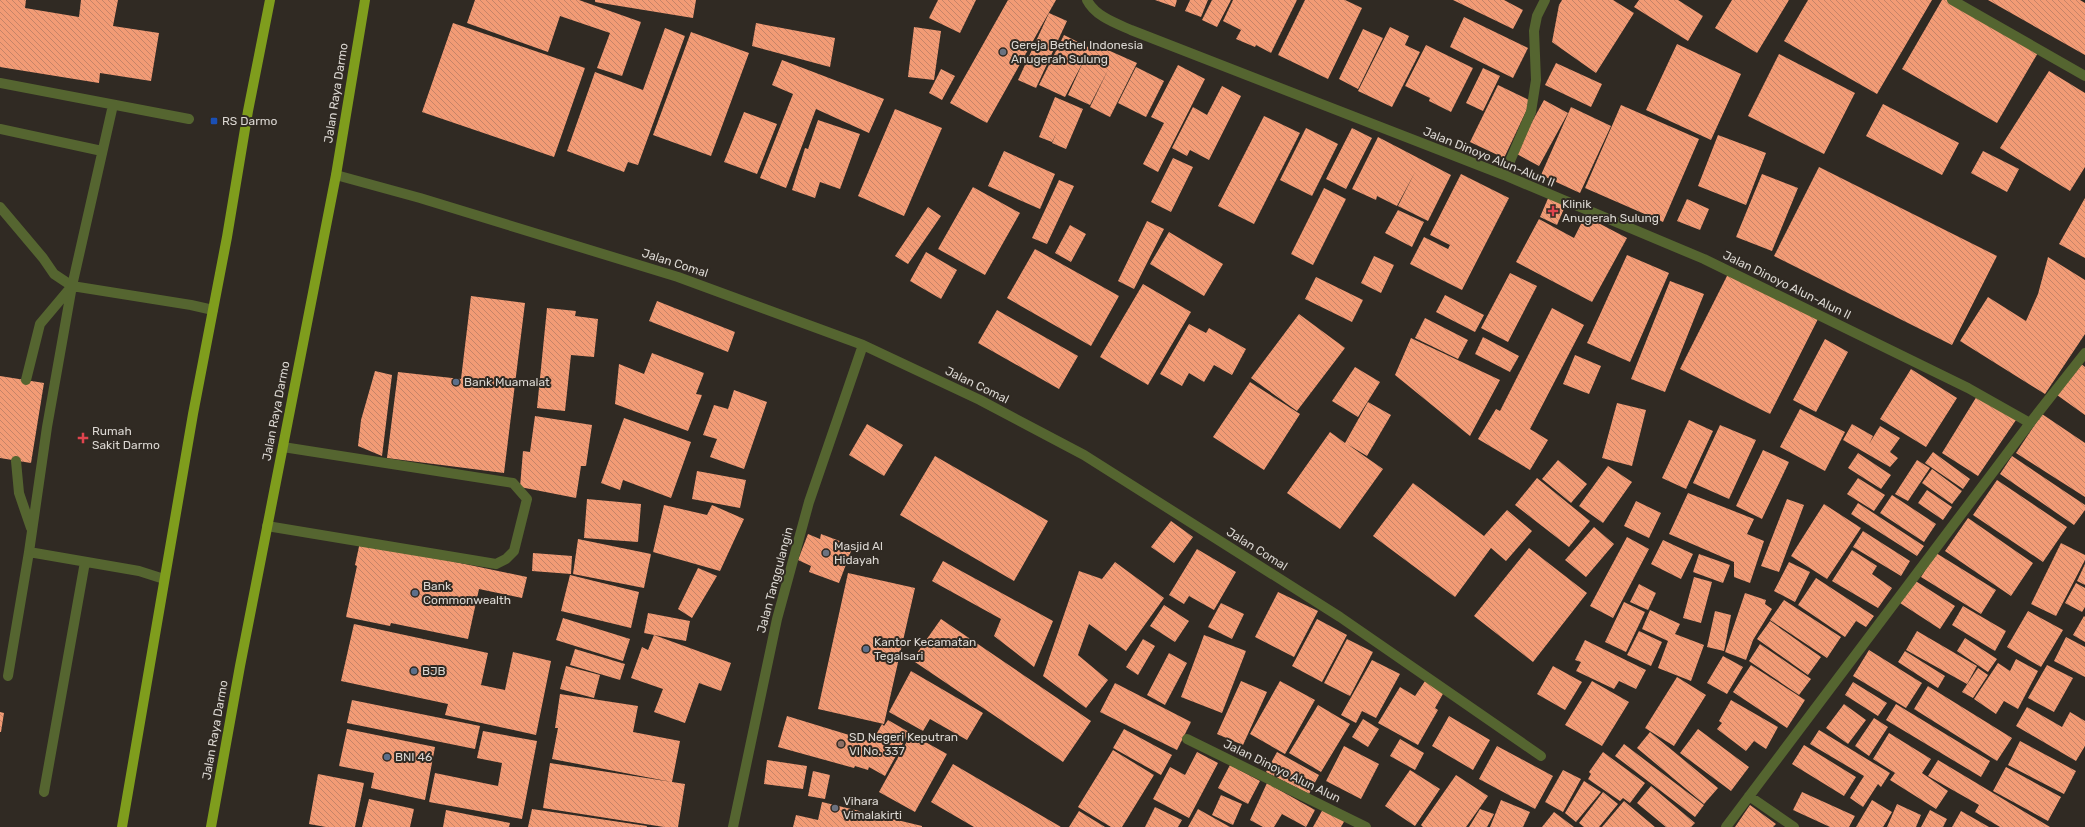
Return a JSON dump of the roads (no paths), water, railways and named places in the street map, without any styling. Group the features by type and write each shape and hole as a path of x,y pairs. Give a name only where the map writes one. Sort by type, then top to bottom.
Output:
{"main road":[{"path":"122,827 164,579 248,111 270,0"},
{"name":"Jalan Raya Darmo","path":"211,827 267,526 336,175 365,0"}],"street":[{"name":"Jalan Dinoyo Alun-Alun II","path":"1087,0 1090,6 1102,16 1130,30 1504,175 1704,259 1968,388 2030,423"},
{"path":"1504,175 1531,112 1536,80 1534,31 1537,16 1545,0"},
{"path":"1952,0 2085,76"},
{"path":"0,83 188,119"},
{"path":"8,676 72,286 102,150 114,105"},
{"path":"0,129 102,150"},
{"name":"Jalan Comal","path":"336,175 420,198 678,276 863,345 980,400 1084,455 1340,617 1540,756"},
{"path":"0,207 43,258 54,274 72,286 191,305 213,310"},
{"path":"26,380 40,324 72,286"},
{"name":"Jalan Tanggulangin","path":"733,827 777,619 809,502 863,345"},
{"path":"1726,827 2030,423 2085,353"},
{"path":"267,526 496,564 506,559 514,551 527,499 513,483 283,447"},
{"path":"16,461 19,493 31,530"},
{"path":"29,552 139,571 164,579"},
{"path":"44,792 85,562"},
{"name":"Jalan Dinoyo Alun Alun","path":"1187,739 1366,827"},
{"path":"1749,796 1794,827"}],"place":[{"name":"Gereja Bethel Indonesia Anugerah Sulung","path":"1003,52"},
{"name":"RS Darmo","path":"214,121"},
{"name":"Klinik Anugerah Sulung","path":"1553,211"},
{"name":"Bank Muamalat","path":"456,382"},
{"name":"Rumah Sakit Darmo","path":"83,438"},
{"name":"Masjid Al Hidayah","path":"826,553"},
{"name":"Bank Commonwealth","path":"415,593"},
{"name":"Kantor Kecamatan Tegalsari","path":"866,649"},
{"name":"BJB","path":"414,671"},
{"name":"SD Negeri Keputran VI No. 337","path":"841,744"},
{"name":"BNI 46","path":"387,757"},
{"name":"Vihara Vimalakirti","path":"835,808"}]}
